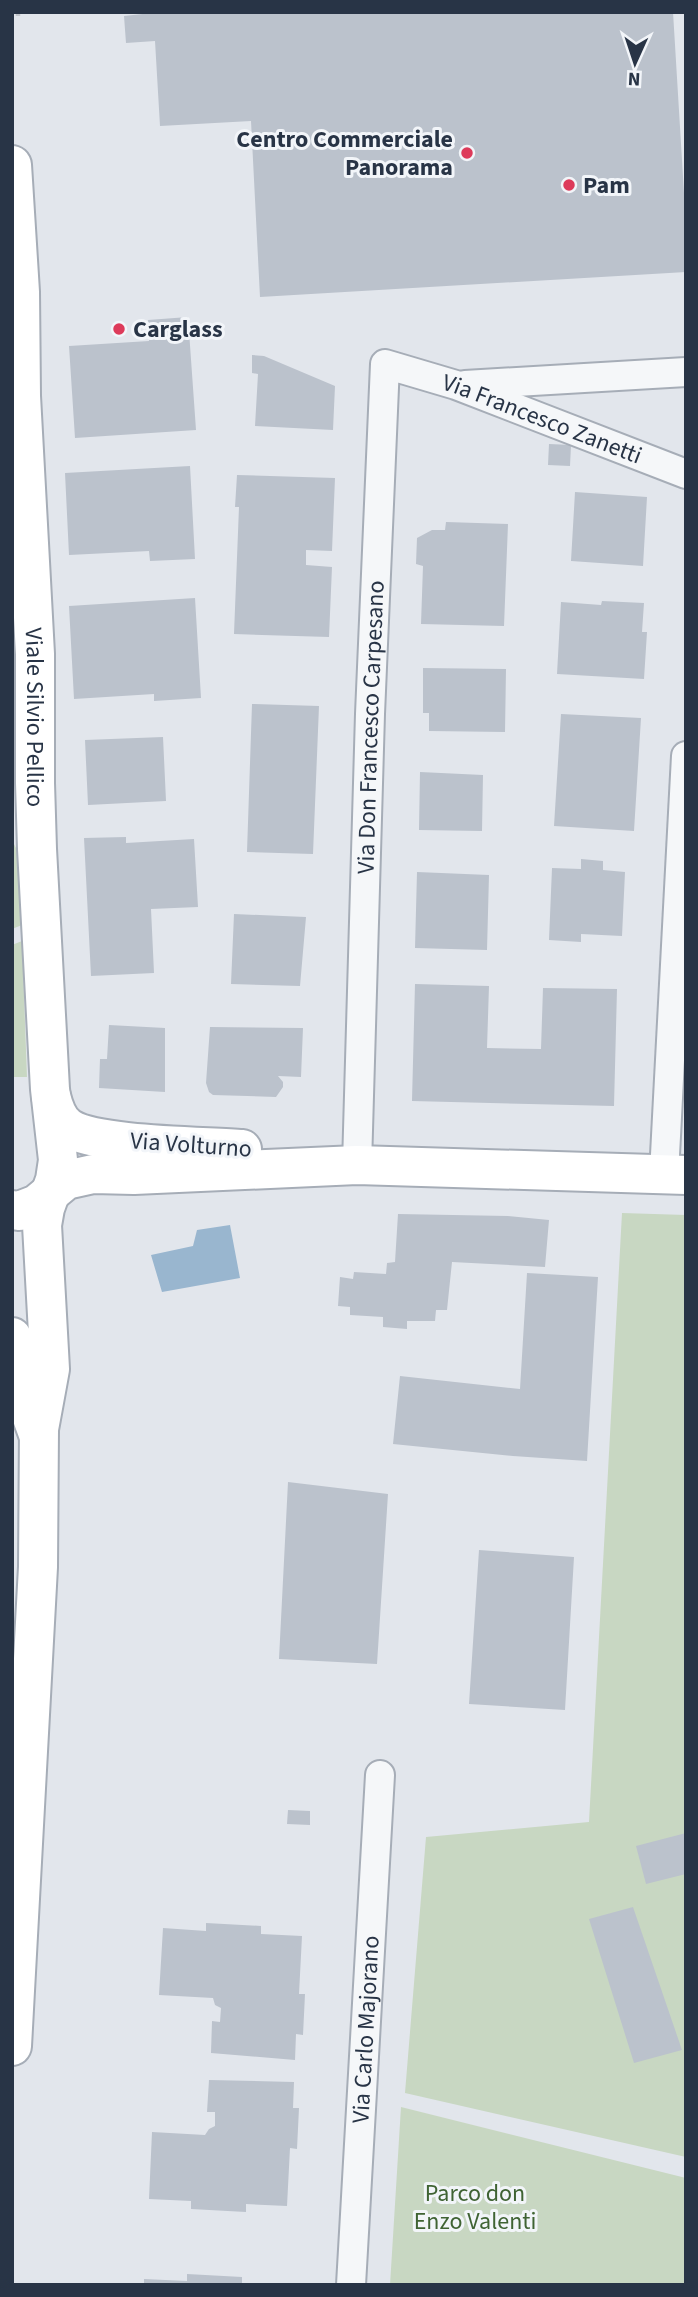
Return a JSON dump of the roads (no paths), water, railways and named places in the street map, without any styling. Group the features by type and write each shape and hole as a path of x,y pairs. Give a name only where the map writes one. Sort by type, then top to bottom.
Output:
{"main road":[{"name":"Viale Silvio Pellico","path":"12,165 20,292 21,388 34,644 37,849 50,1089 58,1160 42,1225 50,1369 40,1419 39,1440"},
{"name":"Viale Silvio Pellico","path":"12,803 28,821 37,849"},
{"name":"Via Volturno","path":"50,1089 61,1121 68,1128 88,1136 136,1142 315,1153 357,1165"},
{"name":"Via Volturno","path":"12,1210 19,1211 37,1204 66,1180 82,1175 357,1165 675,1174"},
{"path":"12,2046 38,1567 39,1440 14,1359"}],"street":[{"name":"Via Don Francesco Carpesano","path":"357,1165 370,714 385,364 456,385"},
{"name":"Via Francesco Zanetti","path":"456,385 686,372"},
{"name":"Via Francesco Zanetti","path":"456,385 686,474"},
{"path":"675,1174 686,756"},
{"name":"Via Carlo Majorano","path":"351,2285 380,1775"}],"water":[{"path":"230,1225 240,1278 162,1292 151,1255 193,1246 197,1230"}],"place":[{"name":"Centro Commerciale Panorama","path":"467,153"},
{"name":"Pam","path":"569,185"},
{"name":"Carglass","path":"119,329"}],"park label":[{"name":"Parco don Enzo Valenti","path":"475,2207"}]}
